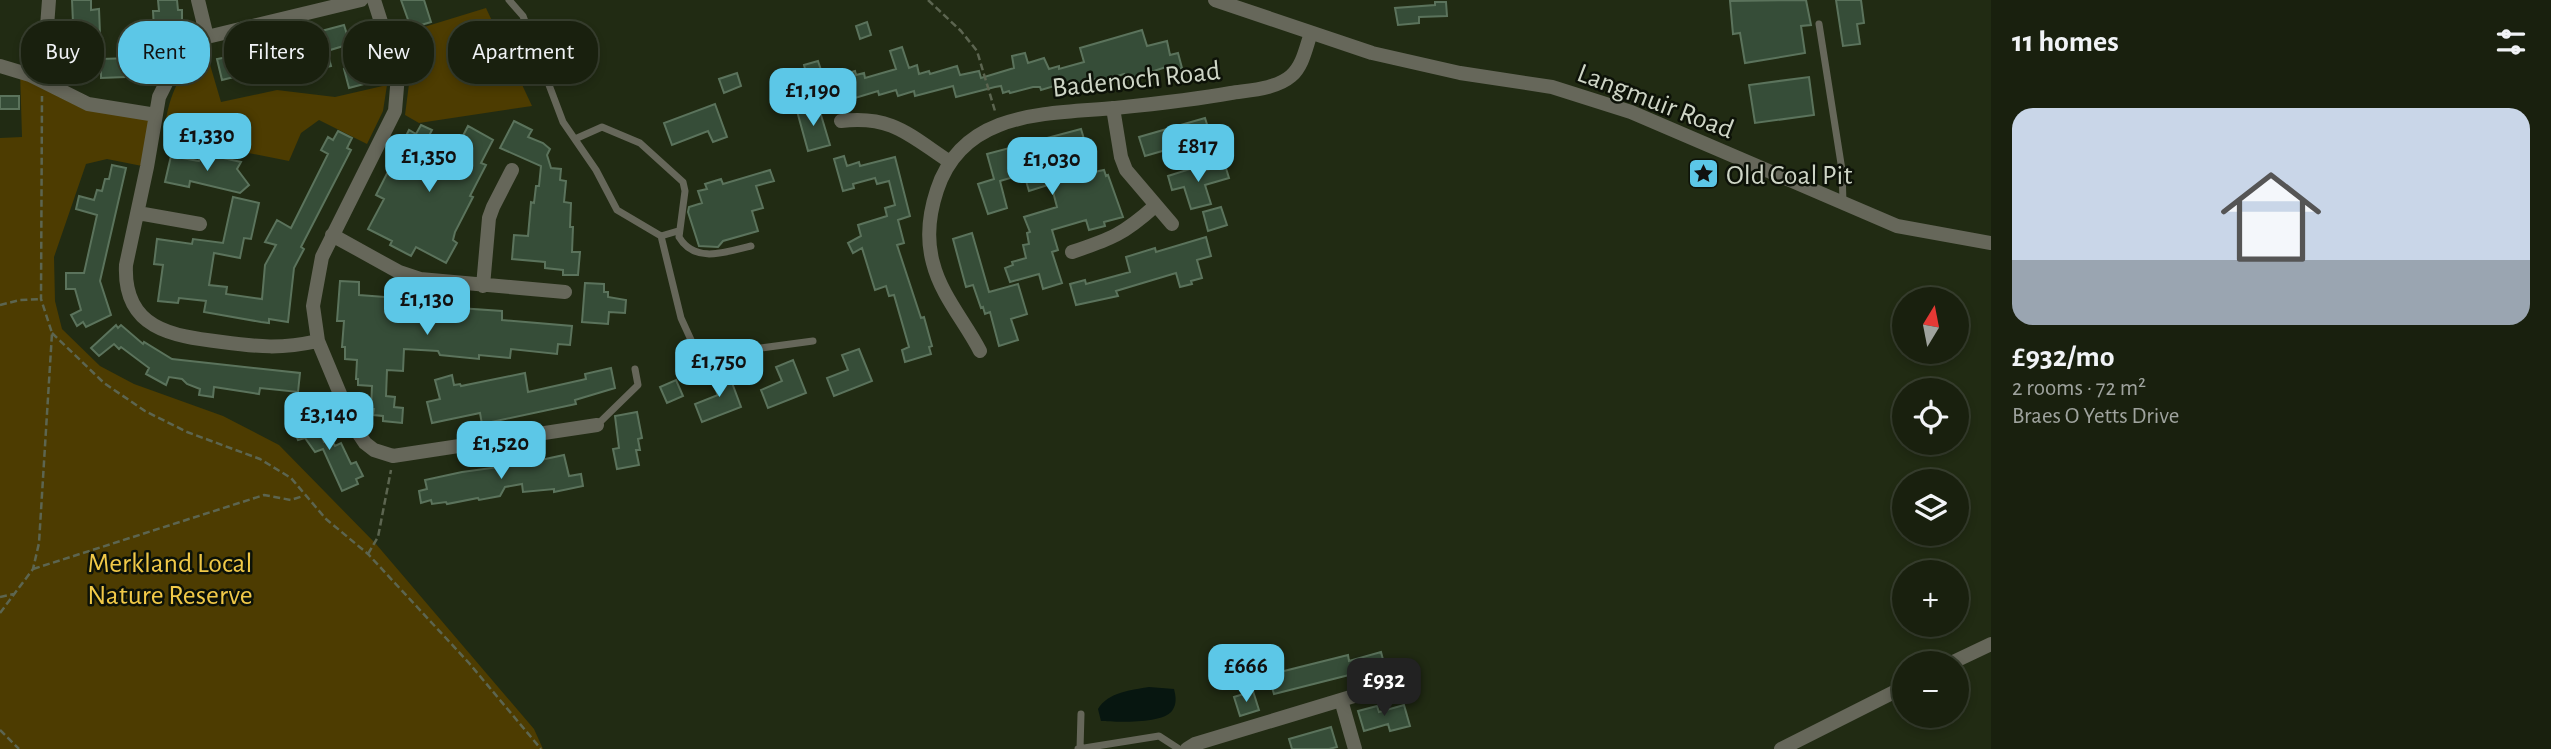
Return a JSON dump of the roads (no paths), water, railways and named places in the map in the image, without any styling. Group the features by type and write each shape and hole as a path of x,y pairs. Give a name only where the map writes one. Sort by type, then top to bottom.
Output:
{"street":[{"path":"47,21 49,0"},
{"path":"198,0 203,21"},
{"path":"210,36 361,0"},
{"path":"374,0 398,75 396,102 388,128 322,257 313,306 318,341 359,434 374,450 393,456 597,425"},
{"name":"Langmuir Road","path":"1215,0 1372,53 1552,87 1596,100 1631,112 1897,226 1991,243"},
{"name":"Badenoch Road","path":"980,351 940,282 930,245 929,228 933,204 950,162 975,138 999,124 1041,113 1192,100 1280,83 1298,68 1311,33"},
{"path":"0,66 21,72"},
{"path":"50,84 88,104 156,115"},
{"path":"164,84 126,265 125,279 134,305 164,333 183,338 270,348 318,341"},
{"path":"1113,108 1121,157 1135,183 1172,224"},
{"path":"841,121 863,119 890,124 950,162"},
{"path":"483,286 489,218 512,170"},
{"path":"1072,252 1113,239 1156,205"},
{"path":"138,213 200,224"},
{"path":"332,236 399,272 420,279 565,292"},
{"path":"1969,654 1991,644"},
{"path":"1187,749 1195,744 1397,683"},
{"path":"1782,749 1892,693"},
{"path":"1341,700 1355,749"}],"lane":[{"path":"509,0 523,16 563,122 596,170 617,210 662,236 681,318 698,353 702,356 813,341"},
{"path":"1819,24 1842,170 1843,204"},
{"path":"575,139 602,127 640,143 675,173 683,182 685,191 678,231 682,242 696,252 711,255 751,246"},
{"path":"662,236 678,231"},
{"path":"597,425 638,385 635,369"},
{"path":"1082,714 1079,749 1159,736 1179,749"}],"place":[{"name":"Old Coal Pit","path":"1703,174"}],"park label":[{"name":"Merkland Local Nature Reserve","path":"170,578"}]}
